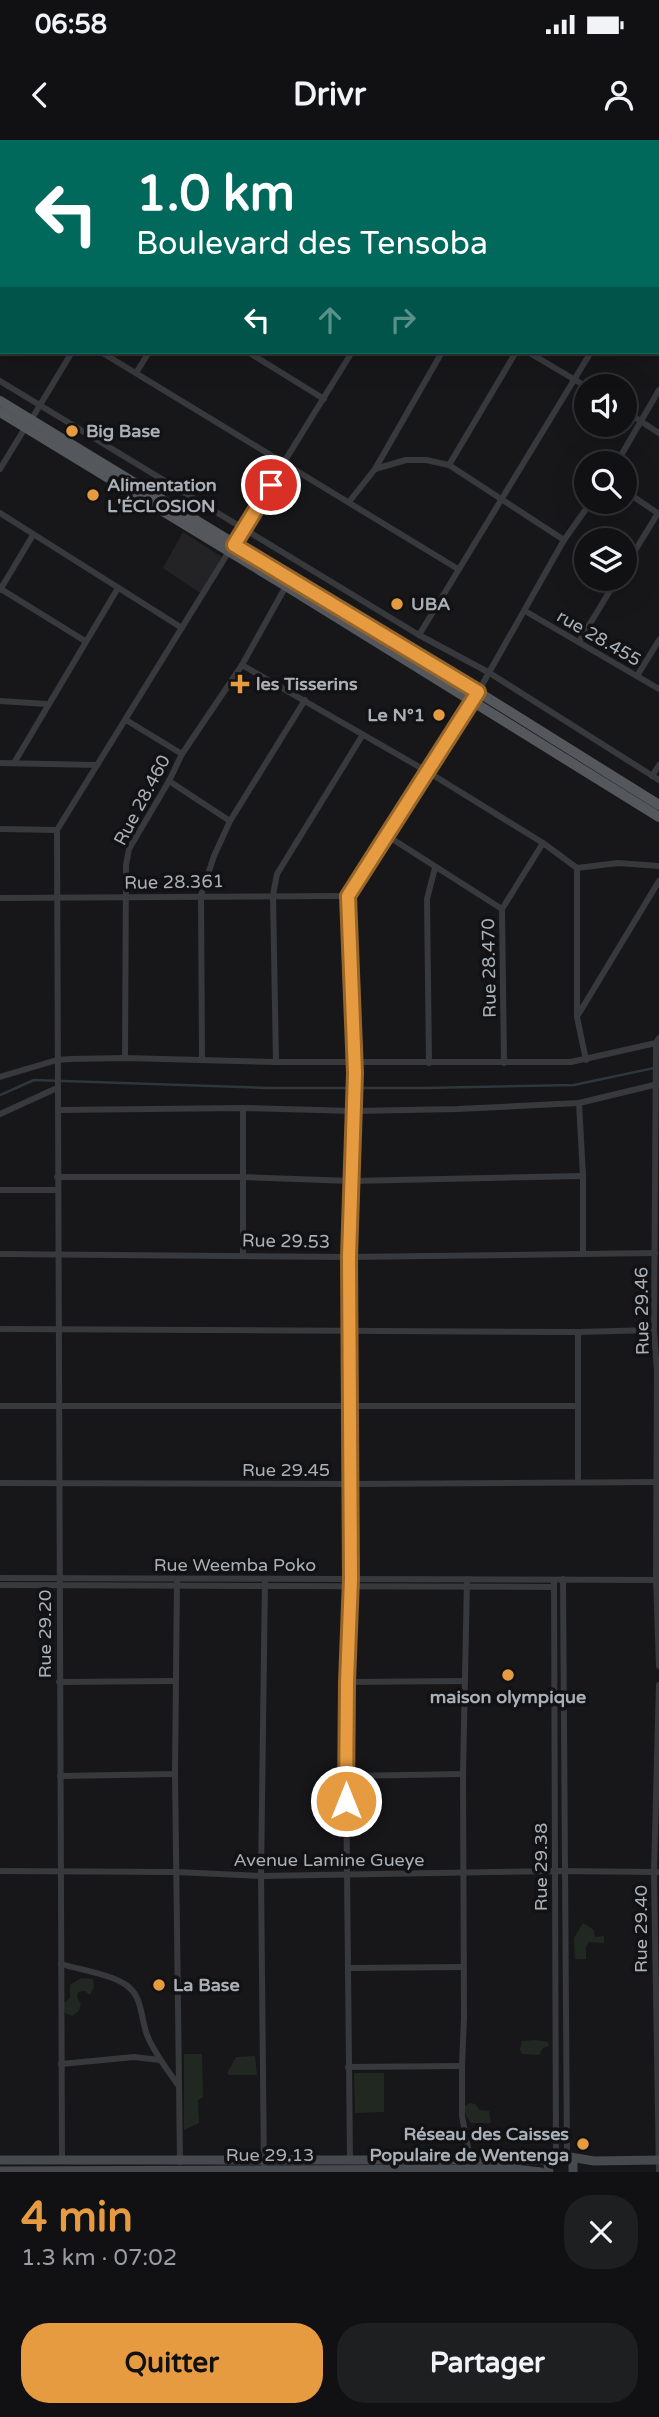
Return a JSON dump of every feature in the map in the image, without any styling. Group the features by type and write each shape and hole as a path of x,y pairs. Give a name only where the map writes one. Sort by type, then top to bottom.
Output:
{"main road":[{"path":"0,401 28,424 475,696 659,817"},
{"path":"0,412 28,424"},
{"path":"232,549 286,586 659,805"},
{"path":"568,2156 574,2166 573,2172"},
{"path":"0,2160 470,2160 568,2156 594,2161 659,2160"},
{"path":"549,2172 548,2166 553,2157"},
{"name":"Rue 29.13","path":"0,2171 514,2169 541,2172"}],"street":[{"path":"0,469 71,354"},
{"path":"104,354 458,569"},
{"path":"136,373 148,354"},
{"path":"251,354 324,399"},
{"path":"0,1114 57,1087 57,830 351,354"},
{"path":"349,502 375,469 441,354"},
{"path":"449,465 515,354"},
{"path":"531,354 574,378"},
{"path":"578,374 590,354"},
{"path":"0,381 419,635 488,672 656,778 659,765"},
{"path":"419,635 574,381"},
{"path":"623,451 659,390"},
{"path":"637,419 659,433"},
{"path":"375,469 406,460 426,460 449,465 564,540"},
{"path":"637,499 658,514 637,548"},
{"path":"0,513 182,628"},
{"path":"349,2160 346,1776 351,1583 349,1257 355,1073 348,896 475,696 564,540 582,514"},
{"path":"33,535 1,590 85,641"},
{"name":"Rue 28.460","path":"125,1058 126,865 129,849 182,754 242,665 286,586"},
{"path":"14,763 118,588"},
{"path":"579,642 610,591"},
{"name":"rue 28.455","path":"525,611 659,689"},
{"path":"637,676 659,640"},
{"path":"242,665 428,772 544,843 577,868 618,863 659,866"},
{"path":"202,1059 201,895 214,856 230,821 305,700"},
{"path":"0,701 47,704"},
{"path":"126,720 182,754"},
{"path":"276,1062 273,895 277,874 362,736"},
{"path":"0,763 97,765"},
{"path":"169,781 230,821"},
{"path":"0,829 57,830"},
{"path":"386,835 502,909"},
{"name":"Rue 28.470","path":"504,1063 502,909 544,843"},
{"path":"429,1063 427,899 435,868"},
{"path":"577,868 578,1017 586,1060"},
{"path":"578,1017 659,881"},
{"name":"Rue 28.361","path":"0,898 348,896"},
{"path":"0,1077 57,1060 125,1058 429,1063 586,1060 657,1040"},
{"name":"Rue 29.46","path":"657,1040 654,1330 657,1371 657,1579"},
{"path":"58,1110 579,1103 657,1084"},
{"name":"Rue 29.20","path":"57,1087 62,2159"},
{"path":"579,1103 583,1253"},
{"path":"243,1108 243,1254"},
{"path":"57,1177 243,1177 351,1181 583,1176"},
{"path":"0,1190 57,1190"},
{"name":"Rue 29.53","path":"0,1254 349,1257 655,1253"},
{"path":"0,1329 578,1332 654,1330"},
{"path":"578,1332 578,1482"},
{"path":"0,1406 577,1406"},
{"name":"Rue 29.45","path":"0,1483 657,1482"},
{"name":"Rue Weemba Poko","path":"0,1578 59,1582"},
{"path":"563,1579 568,2156"},
{"name":"Rue Weemba Poko","path":"0,1585 59,1582 554,1583 563,1579 657,1579"},
{"path":"657,1579 659,1666"},
{"path":"177,1582 175,1774 180,2171"},
{"path":"264,2172 261,1876 265,1582"},
{"path":"467,1583 463,1774 462,2116 474,2171"},
{"name":"Rue 29.38","path":"553,2157 554,1583"},
{"path":"59,1682 176,1681"},
{"path":"347,1682 465,1681"},
{"name":"Rue 29.40","path":"659,1685 659,2172"},
{"path":"60,1776 175,1774"},
{"path":"346,1776 463,1774"},
{"name":"Avenue Lamine Gueye","path":"0,1871 177,1872 261,1876 657,1872"},
{"path":"61,1964 122,1982 132,1989 138,1997 147,2035 179,2087"},
{"path":"348,1968 463,1967"},
{"path":"61,2064 120,2058 160,2060"},
{"path":"348,2067 462,2066"},
{"path":"191,2160 191,2171"}],"shaded area":[{"path":"183,532 222,557 200,593 163,568"},
{"path":"583,1923 594,1930 595,1937 604,1936 604,1943 589,1942 586,1959 575,1959 574,1938"},
{"path":"81,1978 93,1979 94,1987 90,1995 85,1991 78,1992 77,1997 81,2004 79,2011 72,2016 65,2013 63,2004 70,1998 70,1985"},
{"path":"522,2041 548,2042 549,2046 543,2048 539,2055 522,2054"},
{"path":"184,2054 202,2054 203,2097 198,2100 199,2123 184,2130"},
{"path":"255,2056 257,2075 227,2073 236,2057"},
{"path":"354,2073 384,2073 384,2112 355,2113"},
{"path":"470,2103 480,2110 489,2111 491,2123 471,2123 464,2107"}],"waterway":[{"path":"0,1095 34,1080 268,1088 574,1085 659,1067"}],"place":[{"name":"Big Base","path":"72,431"},
{"name":"Alimentation L'ÉCLOSION","path":"93,495"},
{"name":"UBA","path":"397,604"},
{"name":"les Tisserins","path":"240,684"},
{"name":"Le N°1","path":"439,715"},
{"name":"maison olympique","path":"508,1675"},
{"name":"La Base","path":"159,1985"},
{"name":"Réseau des Caisses Populaire de Wentenga","path":"583,2144"}],"route":[{"path":"271,485 234,545 478,692 348,896 355,1073 349,1257 351,1579 346,1801"}]}
